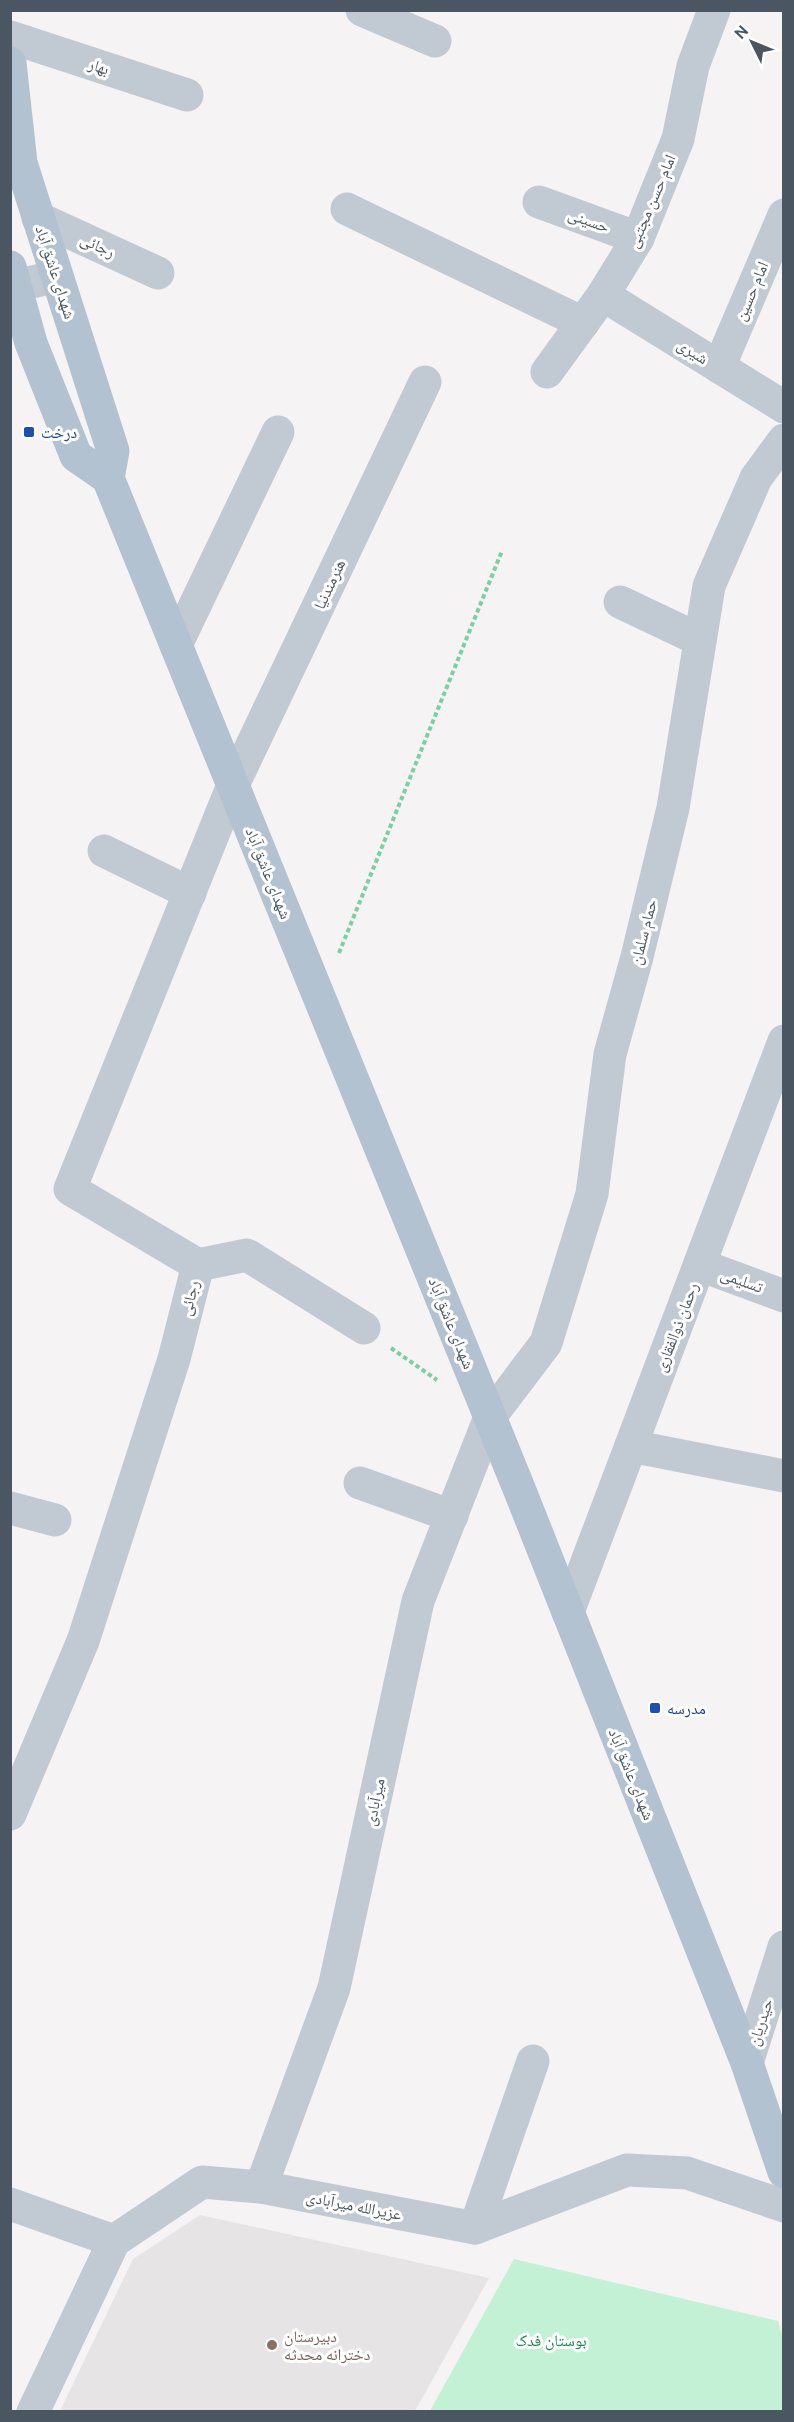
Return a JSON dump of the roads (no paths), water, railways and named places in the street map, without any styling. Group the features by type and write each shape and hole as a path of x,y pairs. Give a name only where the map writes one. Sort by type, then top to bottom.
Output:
{"main road":[{"name":"شهدای عاشق آباد","path":"10,63 16,163 38,218 113,451 108,478 568,1612 747,2063 783,2172"},
{"path":"12,281 31,343 76,456 108,478"}],"street":[{"path":"362,10 435,41"},
{"name":"امام حسن مجتبی","path":"547,372 603,295 638,238 678,139 693,66 714,10"},
{"name":"بهار","path":"10,37 187,95"},
{"name":"حسینی","path":"539,202 638,238"},
{"path":"346,209 583,323"},
{"name":"امام حسین","path":"719,367 783,214"},
{"name":"رجائی","path":"38,218 158,273"},
{"path":"12,281 57,276"},
{"name":"شیری","path":"603,295 783,407"},
{"name":"هنرمندنیا","path":"233,785 425,382"},
{"path":"176,645 278,432"},
{"name":"حمام سلمان","path":"490,1418 546,1343 592,1194 610,1054 637,957 673,808 709,586 756,478 783,440"},
{"path":"620,602 700,640"},
{"name":"رجائی","path":"10,1814 83,1641 174,1359 198,1265 70,1189 233,785"},
{"path":"104,851 190,893"},
{"name":"رحمان ذوالفقاری","path":"568,1612 783,1041"},
{"path":"198,1265 247,1255 364,1328"},
{"name":"تسلیمی","path":"700,1265 783,1296"},
{"name":"میرآبادی","path":"261,2187 334,1988 418,1601 490,1418"},
{"path":"631,1446 783,1476"},
{"path":"360,1483 452,1516"},
{"path":"10,1508 55,1520"},
{"name":"حیدریان","path":"747,2063 783,1947"},
{"path":"475,2228 533,2061"},
{"path":"475,2228 627,2170 687,2173 783,2206"},
{"name":"عزیرالله میرآبادی","path":"114,2241 202,2182 261,2187 475,2228"},
{"path":"10,2204 114,2241 33,2412"}],"place":[{"name":"درخت","path":"29,432"},
{"name":"مدرسه","path":"655,1708"},
{"name":"دبیرستان دخترانه محدثه","path":"272,2345"}],"park label":[{"name":"بوستان فدک","path":"551,2340"}]}
